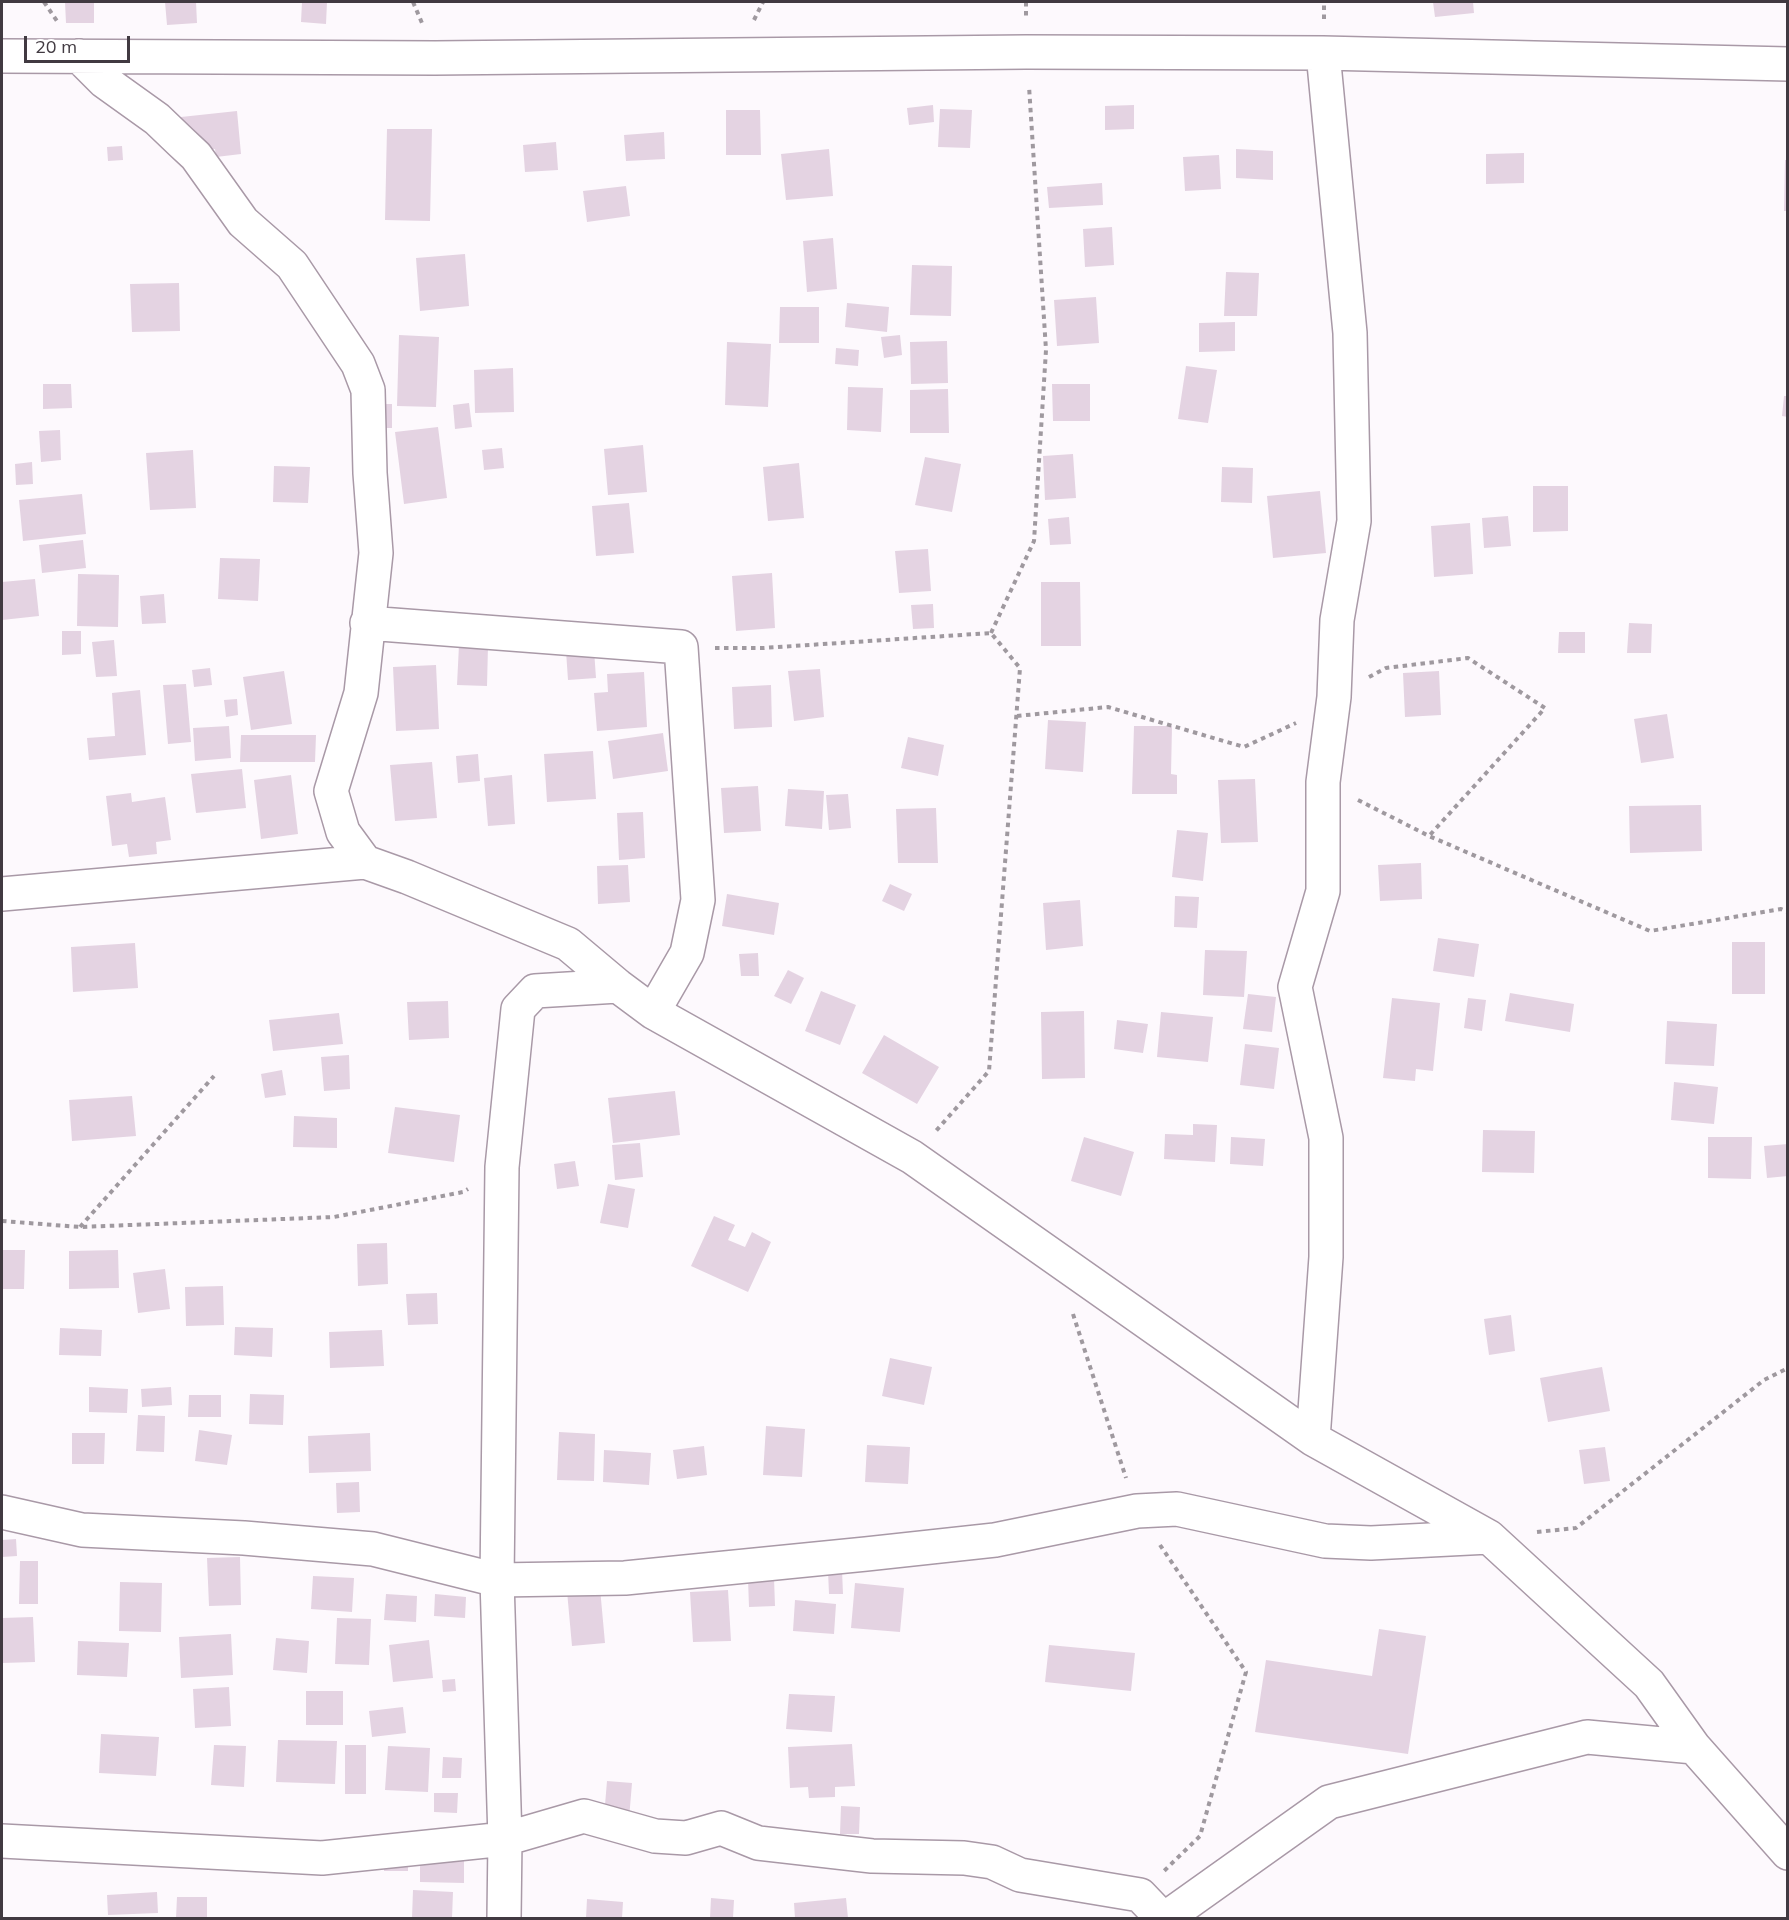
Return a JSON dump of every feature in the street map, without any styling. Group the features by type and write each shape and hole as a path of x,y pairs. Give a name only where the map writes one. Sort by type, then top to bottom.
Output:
{"street":[{"path":"2,56 435,58 1026,52 1323,53 1788,64"},
{"path":"1313,1438 1326,1257 1326,1138 1295,987 1323,891 1323,782 1334,697 1338,620 1354,521 1350,333 1323,53"},
{"path":"79,56 104,81 157,119 196,156 243,222 292,265 358,364 368,390 370,473 376,553 361,693 331,791 343,832 365,862"},
{"path":"367,623 681,647 698,900 687,953 653,1012"},
{"path":"2,894 365,862 407,877 568,944 653,1012 912,1157 1313,1438 1489,1537 1649,1684 1694,1747 1788,1853"},
{"path":"504,1918 505,1839 497,1580 501,1167 518,1009 535,991 618,986"},
{"path":"2,1512 82,1530 244,1538 373,1549 497,1580 625,1578 972,1543 1137,1511 1177,1509 1325,1541 1371,1543 1489,1537"},
{"path":"2,1841 322,1858 505,1839 584,1816 655,1836 686,1838 721,1828 758,1843 872,1856 964,1858 992,1862 1020,1875 1140,1895 1164,1918 1329,1803 1587,1737 1694,1747"}],"path":[{"path":"991,633 1034,541 1046,350 1026,52 1026,2"},
{"path":"681,647 763,648 991,633"},
{"path":"912,1157 989,1071 1020,668 991,633"},
{"path":"1017,716 1108,707 1244,747 1311,716 1334,697 1386,668 1468,658 1545,708 1429,836"},
{"path":"1323,782 1429,836 1650,931 1781,909 1788,912"},
{"path":"80,1227 214,1076"},
{"path":"2,1221 80,1227 334,1217 463,1192 501,1167"},
{"path":"1056,1260 1137,1511 1246,1672 1200,1836 1140,1895"},
{"path":"1489,1537 1576,1528 1764,1380 1788,1368"}],"building":[{"path":"65,2 94,2 94,23 66,23"},
{"path":"165,2 196,2 197,23 167,25"},
{"path":"302,2 327,2 326,24 301,22"},
{"path":"1433,2 1473,2 1474,13 1435,17"},
{"path":"933,105 934,122 909,125 907,108"},
{"path":"1134,105 1134,129 1105,130 1105,106"},
{"path":"940,109 972,110 970,148 938,147"},
{"path":"726,110 760,110 761,155 726,155"},
{"path":"237,111 241,154 216,157 215,149 200,151 183,140 181,117"},
{"path":"387,129 432,129 430,221 385,220"},
{"path":"664,132 665,159 626,161 624,135"},
{"path":"556,142 558,170 525,172 523,145"},
{"path":"122,146 123,160 108,161 107,147"},
{"path":"829,149 833,196 786,200 781,154"},
{"path":"1236,149 1273,151 1273,180 1236,178"},
{"path":"1524,153 1524,183 1486,184 1486,154"},
{"path":"1219,155 1221,189 1185,191 1183,157"},
{"path":"1785,160 1788,160 1788,211 1784,211"},
{"path":"1102,183 1103,205 1049,208 1047,187"},
{"path":"626,186 630,216 587,222 583,191"},
{"path":"1112,227 1114,265 1085,267 1083,229"},
{"path":"833,238 837,289 807,292 803,241"},
{"path":"465,254 469,306 420,311 416,258"},
{"path":"912,265 952,266 951,316 910,315"},
{"path":"1226,272 1259,273 1257,316 1224,316"},
{"path":"179,283 180,331 132,332 130,284"},
{"path":"1096,297 1099,343 1057,346 1054,300"},
{"path":"847,303 889,307 887,332 845,327"},
{"path":"780,307 819,307 819,343 779,343"},
{"path":"1235,322 1235,351 1199,352 1199,323"},
{"path":"399,335 439,337 436,407 397,406"},
{"path":"900,335 902,355 884,358 881,337"},
{"path":"947,341 948,383 911,384 910,342"},
{"path":"727,342 771,344 768,407 725,405"},
{"path":"836,348 859,350 858,366 835,364"},
{"path":"1186,366 1217,370 1208,423 1178,419"},
{"path":"513,368 514,412 475,413 474,370"},
{"path":"43,384 71,384 72,408 43,409"},
{"path":"1052,384 1090,384 1090,421 1053,421"},
{"path":"848,387 883,388 881,432 847,430"},
{"path":"948,389 949,433 910,433 910,390"},
{"path":"1784,396 1788,396 1788,417 1782,416"},
{"path":"469,403 472,427 455,429 453,405"},
{"path":"375,404 392,404 392,428 376,428"},
{"path":"438,427 447,498 404,504 395,432"},
{"path":"60,430 61,460 41,462 39,431"},
{"path":"643,445 647,492 608,495 604,449"},
{"path":"502,448 504,468 484,470 482,450"},
{"path":"193,450 196,508 150,510 146,453"},
{"path":"1073,454 1076,498 1045,500 1043,456"},
{"path":"925,457 961,464 952,512 915,505"},
{"path":"32,462 33,484 16,485 15,464"},
{"path":"799,463 804,518 768,521 763,467"},
{"path":"274,466 310,467 308,503 273,502"},
{"path":"1222,467 1253,468 1252,503 1221,502"},
{"path":"1533,486 1568,486 1568,531 1533,532"},
{"path":"1320,491 1326,553 1273,558 1267,496"},
{"path":"82,494 86,534 23,541 19,500"},
{"path":"629,503 634,553 596,556 592,506"},
{"path":"1508,516 1511,546 1484,548 1482,518"},
{"path":"1069,517 1071,544 1050,545 1048,519"},
{"path":"1470,523 1473,574 1434,577 1431,526"},
{"path":"83,540 86,568 42,573 39,545"},
{"path":"928,549 931,591 899,593 895,551"},
{"path":"220,558 260,559 258,601 218,599"},
{"path":"772,573 775,628 736,631 732,576"},
{"path":"78,574 119,575 118,627 77,626"},
{"path":"35,579 39,616 2,620 2,582"},
{"path":"1041,582 1080,582 1081,646 1041,646"},
{"path":"164,594 166,623 142,624 140,596"},
{"path":"933,604 934,628 913,629 911,605"},
{"path":"1629,623 1652,624 1651,653 1627,653"},
{"path":"62,631 81,631 81,654 62,655"},
{"path":"1559,632 1585,632 1585,653 1558,653"},
{"path":"114,640 117,676 96,677 92,642"},
{"path":"459,645 488,646 487,686 457,685"},
{"path":"594,650 596,678 568,680 566,651"},
{"path":"436,665 439,729 396,731 393,667"},
{"path":"210,668 212,685 194,687 192,670"},
{"path":"820,669 824,717 794,721 788,671"},
{"path":"284,671 292,724 251,730 243,677"},
{"path":"1439,671 1441,715 1405,717 1403,673"},
{"path":"644,672 647,727 597,731 594,693 608,692 607,674"},
{"path":"186,684 191,742 168,744 163,685"},
{"path":"771,685 772,727 734,729 732,687"},
{"path":"140,690 146,755 89,760 87,738 115,736 112,693"},
{"path":"237,699 238,715 226,717 224,700"},
{"path":"1667,714 1674,758 1641,763 1634,719"},
{"path":"1048,720 1086,722 1083,772 1045,769"},
{"path":"229,726 231,758 195,761 193,728"},
{"path":"1134,726 1172,726 1171,774 1177,775 1177,794 1132,794"},
{"path":"663,733 668,771 613,779 608,741"},
{"path":"241,735 316,735 315,762 240,762"},
{"path":"908,737 944,745 938,776 901,768"},
{"path":"593,751 596,799 547,802 544,754"},
{"path":"478,754 480,781 458,783 456,756"},
{"path":"432,762 437,818 395,821 390,765"},
{"path":"242,769 246,808 196,813 191,774"},
{"path":"291,775 298,834 261,839 254,780"},
{"path":"512,775 515,824 488,826 484,778"},
{"path":"1255,779 1258,842 1221,843 1218,780"},
{"path":"758,786 761,831 724,833 721,788"},
{"path":"788,789 824,791 822,829 785,826"},
{"path":"131,793 132,802 165,797 171,840 156,842 157,854 129,857 127,844 112,846 106,796"},
{"path":"848,794 851,828 829,830 826,795"},
{"path":"1701,805 1702,851 1630,853 1629,806"},
{"path":"936,808 938,863 898,863 896,809"},
{"path":"643,812 645,858 619,860 617,813"},
{"path":"1177,830 1208,833 1203,881 1172,877"},
{"path":"1421,863 1422,899 1380,901 1378,865"},
{"path":"628,865 630,902 598,904 597,866"},
{"path":"890,884 912,894 904,911 882,901"},
{"path":"727,894 779,903 774,935 722,926"},
{"path":"1175,896 1199,897 1197,928 1174,927"},
{"path":"1080,900 1083,946 1046,950 1043,903"},
{"path":"1438,938 1479,944 1474,977 1433,971"},
{"path":"1732,942 1765,942 1765,994 1732,994"},
{"path":"135,943 138,988 73,992 71,947"},
{"path":"1205,950 1247,951 1244,997 1203,995"},
{"path":"758,953 759,976 741,976 739,954"},
{"path":"788,970 804,978 791,1004 774,996"},
{"path":"821,991 856,1005 840,1045 805,1031"},
{"path":"1510,993 1574,1004 1570,1032 1505,1021"},
{"path":"1248,994 1276,997 1272,1032 1243,1029"},
{"path":"1392,998 1440,1003 1433,1071 1416,1069 1415,1081 1383,1078"},
{"path":"1468,998 1486,1000 1482,1031 1464,1028"},
{"path":"448,1001 449,1038 409,1040 407,1002"},
{"path":"1084,1011 1085,1078 1042,1079 1041,1012"},
{"path":"1161,1012 1213,1017 1208,1062 1157,1057"},
{"path":"339,1013 343,1044 273,1051 269,1020"},
{"path":"1117,1020 1148,1024 1143,1053 1114,1049"},
{"path":"1667,1021 1717,1024 1714,1066 1665,1064"},
{"path":"884,1035 939,1067 917,1104 862,1073"},
{"path":"1245,1044 1279,1048 1274,1089 1240,1085"},
{"path":"349,1055 350,1089 324,1091 321,1057"},
{"path":"282,1070 286,1095 265,1098 261,1074"},
{"path":"1674,1082 1718,1087 1714,1124 1671,1120"},
{"path":"675,1091 680,1135 613,1143 608,1098"},
{"path":"132,1096 136,1136 72,1141 69,1100"},
{"path":"395,1107 460,1115 454,1162 388,1153"},
{"path":"294,1116 337,1118 337,1148 293,1147"},
{"path":"1193,1124 1217,1125 1215,1162 1164,1159 1165,1134 1193,1135"},
{"path":"1483,1130 1535,1131 1534,1173 1482,1172"},
{"path":"1084,1137 1134,1152 1121,1196 1071,1181"},
{"path":"1231,1137 1265,1139 1263,1166 1230,1164"},
{"path":"1708,1137 1752,1137 1751,1179 1708,1178"},
{"path":"640,1143 643,1177 615,1180 612,1145"},
{"path":"1788,1144 1788,1176 1767,1178 1764,1146"},
{"path":"575,1161 579,1186 557,1189 554,1164"},
{"path":"608,1184 635,1189 628,1228 600,1223"},
{"path":"714,1216 735,1225 728,1240 745,1247 752,1232 771,1242 748,1292 691,1266"},
{"path":"387,1243 388,1284 358,1286 357,1244"},
{"path":"2,1250 25,1250 24,1289 2,1289"},
{"path":"118,1250 119,1288 69,1289 69,1251"},
{"path":"165,1269 170,1309 138,1313 133,1273"},
{"path":"223,1286 224,1325 186,1326 185,1287"},
{"path":"437,1293 438,1324 408,1325 406,1294"},
{"path":"1511,1315 1515,1351 1489,1355 1484,1319"},
{"path":"235,1327 273,1328 272,1357 234,1355"},
{"path":"60,1328 102,1330 101,1356 59,1355"},
{"path":"382,1330 384,1366 330,1368 329,1332"},
{"path":"890,1358 932,1367 924,1405 882,1396"},
{"path":"1602,1367 1610,1411 1548,1422 1540,1378"},
{"path":"89,1387 128,1389 127,1413 89,1412"},
{"path":"171,1387 172,1405 142,1407 141,1389"},
{"path":"250,1394 284,1395 283,1425 249,1424"},
{"path":"189,1395 221,1395 221,1417 188,1417"},
{"path":"138,1415 165,1416 164,1452 136,1451"},
{"path":"766,1426 805,1429 802,1477 763,1475"},
{"path":"199,1430 232,1435 227,1465 195,1461"},
{"path":"559,1432 595,1434 594,1481 557,1480"},
{"path":"72,1433 105,1433 104,1464 72,1464"},
{"path":"370,1433 371,1471 309,1473 308,1436"},
{"path":"867,1445 910,1447 908,1484 865,1482"},
{"path":"704,1446 707,1475 677,1479 673,1450"},
{"path":"1605,1447 1610,1481 1584,1484 1579,1450"},
{"path":"604,1450 651,1453 649,1485 603,1482"},
{"path":"359,1482 360,1512 337,1513 336,1483"},
{"path":"16,1539 17,1556 2,1557 2,1540"},
{"path":"240,1557 241,1605 209,1606 207,1558"},
{"path":"20,1561 38,1561 38,1604 19,1604"},
{"path":"842,1570 843,1594 829,1594 828,1571"},
{"path":"313,1576 354,1578 352,1612 311,1609"},
{"path":"774,1578 775,1606 749,1607 748,1579"},
{"path":"120,1582 162,1583 161,1632 119,1631"},
{"path":"855,1583 904,1588 900,1632 851,1628"},
{"path":"600,1588 605,1643 572,1646 567,1591"},
{"path":"728,1590 731,1641 693,1642 690,1592"},
{"path":"386,1594 417,1596 416,1622 384,1620"},
{"path":"435,1594 466,1597 465,1618 434,1616"},
{"path":"795,1600 836,1604 834,1634 793,1631"},
{"path":"33,1617 35,1662 2,1663 2,1618"},
{"path":"337,1618 371,1619 369,1665 335,1664"},
{"path":"1379,1629 1426,1636 1408,1754 1255,1732 1266,1660 1372,1676"},
{"path":"231,1634 233,1675 181,1678 179,1637"},
{"path":"276,1638 309,1641 307,1673 273,1670"},
{"path":"429,1640 433,1678 393,1682 389,1645"},
{"path":"78,1641 129,1643 127,1677 77,1675"},
{"path":"1049,1645 1135,1653 1131,1691 1045,1682"},
{"path":"455,1679 456,1691 443,1692 442,1680"},
{"path":"229,1687 231,1726 195,1728 193,1689"},
{"path":"306,1691 343,1691 343,1725 306,1725"},
{"path":"789,1694 835,1696 832,1732 786,1729"},
{"path":"403,1707 406,1733 372,1737 369,1711"},
{"path":"101,1734 159,1737 156,1776 99,1773"},
{"path":"278,1740 337,1741 335,1784 276,1782"},
{"path":"852,1744 855,1786 835,1787 835,1797 809,1798 808,1787 790,1788 788,1747"},
{"path":"214,1745 246,1746 244,1787 211,1785"},
{"path":"345,1745 366,1745 366,1794 345,1794"},
{"path":"388,1746 430,1748 428,1792 385,1790"},
{"path":"443,1757 462,1758 461,1778 442,1778"},
{"path":"607,1781 632,1783 629,1819 604,1817"},
{"path":"434,1793 458,1793 457,1813 434,1812"},
{"path":"841,1806 860,1807 859,1834 840,1834"},
{"path":"384,1855 408,1855 408,1871 384,1871"},
{"path":"420,1857 464,1858 464,1883 420,1882"},
{"path":"413,1890 453,1892 452,1918 412,1918"},
{"path":"157,1892 158,1913 108,1915 107,1895"},
{"path":"177,1897 207,1897 207,1918 176,1918"},
{"path":"711,1898 734,1900 733,1918 710,1918"},
{"path":"846,1898 848,1918 795,1918 794,1903"},
{"path":"587,1899 623,1902 622,1918 586,1918"}]}
